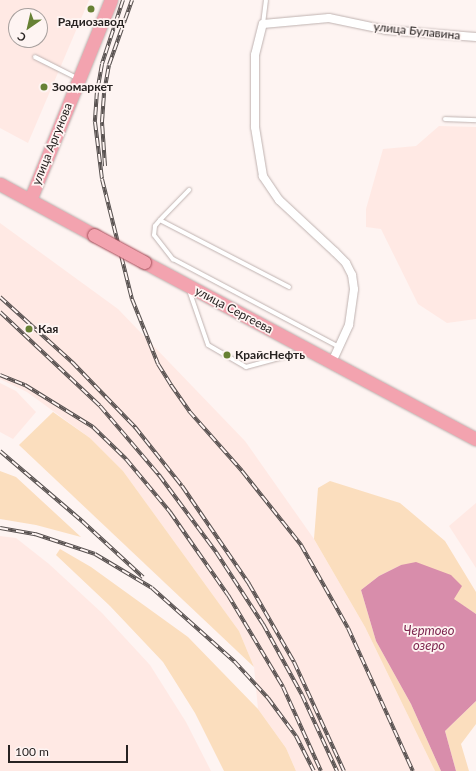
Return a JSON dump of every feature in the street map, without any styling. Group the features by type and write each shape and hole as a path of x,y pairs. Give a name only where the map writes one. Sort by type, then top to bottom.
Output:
{"main road":[{"name":"улица Аргунова","path":"30,200 111,0"},
{"name":"улица Сергеева","path":"0,184 473,439"}],"street":[{"name":"улица Булавина","path":"263,24 329,18 386,30 476,37"},
{"path":"263,24 255,55 255,127 258,161 268,187 341,257 352,275 354,289 349,325 332,362"}],"lane":[{"path":"263,24 266,0"},
{"path":"34,57 78,79"},
{"path":"445,119 476,120"},
{"path":"189,190 160,220 154,235 173,259 339,347"},
{"path":"160,220 289,287"},
{"path":"188,286 195,314 208,345 246,367 307,350"}],"shaded area":[{"path":"0,0 89,0 28,143 0,128"},
{"path":"439,126 476,127 476,319 447,323 418,304 381,229 366,227 366,209 383,149 416,146"},
{"path":"0,223 118,309 245,441 314,539 365,627 435,771 296,771 286,748 258,709 254,667 239,631 123,471 90,438 27,392 0,379"},
{"path":"0,383 16,391 36,412 13,439 0,432"},
{"path":"53,412 90,438 123,471 239,631 254,667 19,445"},
{"path":"0,471 16,477 81,537 36,525 0,519"},
{"path":"330,481 400,503 445,541 476,592 476,614 401,565 379,576 361,590 376,641 411,704 441,771 435,771 365,627 314,539 318,488"},
{"path":"476,503 476,568 449,526"},
{"path":"0,536 16,538 49,564 102,613 150,665 186,722 211,771 0,771"},
{"path":"60,549 91,567 188,637 258,709 286,748 296,771 224,771 195,713 163,662 110,606 56,555"},
{"path":"476,701 476,724 461,744 469,771 456,771 445,731"}],"water":[{"name":"Чертово озеро","path":"416,562 451,575 462,586 454,599 476,614 476,701 445,731 456,771 441,771 411,704 376,641 361,590 379,576 401,565"}],"railway":[{"path":"123,0 102,64 97,91 95,122 102,179 132,299 158,364 171,385 189,411 242,471 301,545 348,628 413,771"},
{"path":"105,166 102,122 104,93 109,65 132,0"},
{"path":"0,297 72,362 135,427 182,486 249,584 294,662 344,771"},
{"path":"0,312 100,406 159,475 216,552 263,624 302,695 337,771"},
{"path":"0,375 25,385 93,427 126,459 170,512 228,595 283,687 321,771"},
{"path":"0,451 82,521 143,577"},
{"path":"0,528 35,534 95,554 152,588 234,661 268,698 296,736 314,771"}],"place":[{"name":"Радиозавод","path":"91,9"},
{"name":"Зоомаркет","path":"44,87"},
{"name":"Кая","path":"29,329"},
{"name":"КрайсНефть","path":"227,355"}]}
